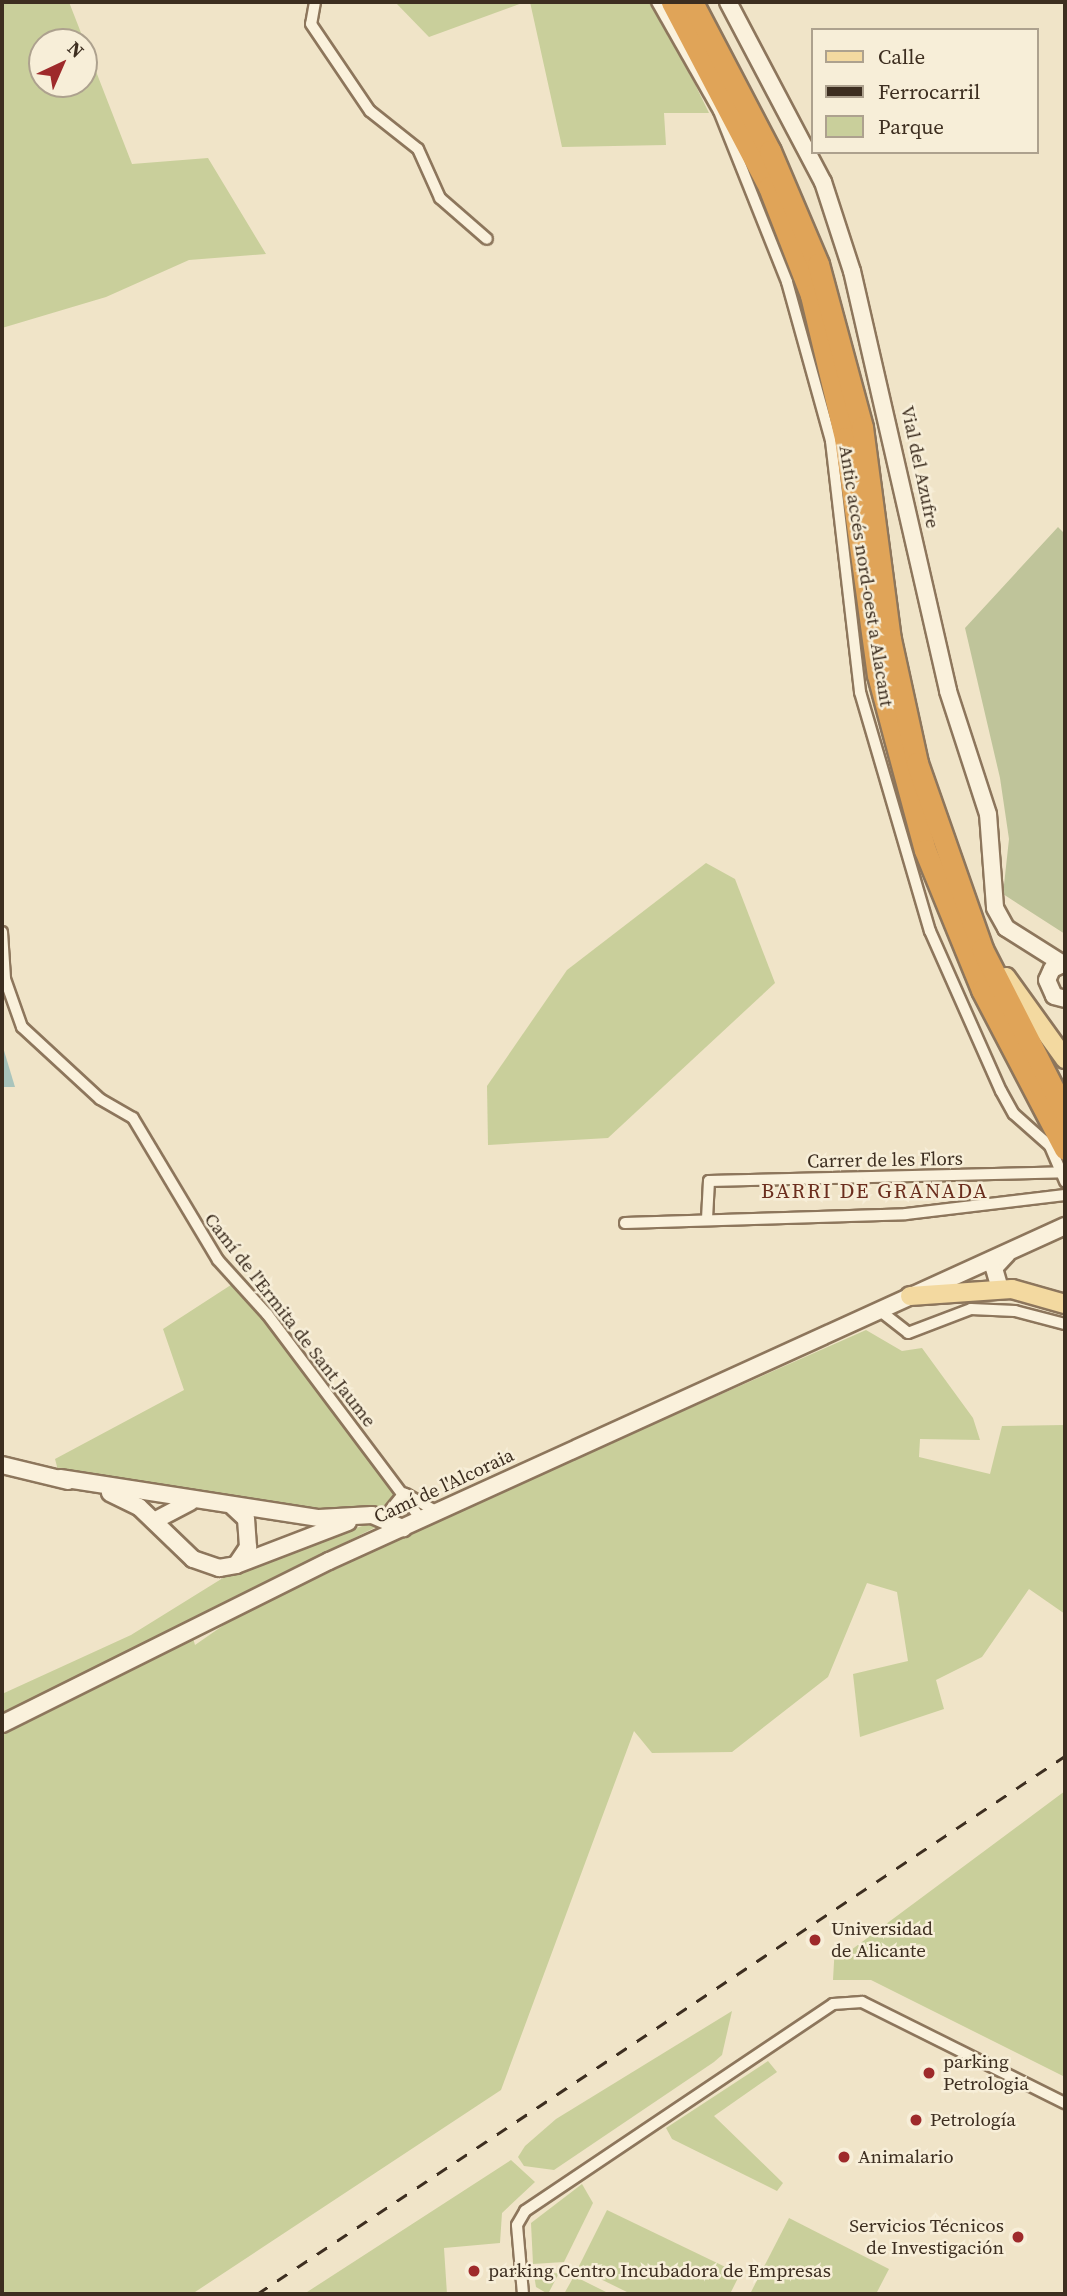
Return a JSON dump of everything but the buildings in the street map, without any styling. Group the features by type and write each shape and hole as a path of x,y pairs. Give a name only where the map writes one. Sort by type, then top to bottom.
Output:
{"highway":[{"name":"Antic accés nord-oest a Alacant","path":"672,2 769,187 811,295 845,438 878,675 925,850 982,990 1065,1149"},
{"name":"Antic accés nord-oest a Alacant","path":"692,2 806,230 852,382 872,500 898,686 943,849 982,949 1065,1112"}],"main road":[{"path":"872,500 881,520 912,714 957,867 1001,968 1065,1059"},
{"path":"910,1296 1000,1289 1065,1304"}],"street":[{"path":"315,2 311,24 370,111 418,149 440,198 487,239"},
{"path":"657,2 719,111 787,282 831,441 860,692 930,931 1014,1114 1050,1146 1064,1176"},
{"name":"Vial del Azufre","path":"728,2 823,182 840,233 877,366 948,691 988,814 995,908 1006,928 1065,963"},
{"name":"Camí de l'Ermita de Sant Jaume","path":"2,932 5,979 22,1027 100,1099 133,1118 218,1260 268,1314 404,1493 421,1520"},
{"name":"Vial del Azufre","path":"1033,945 1048,976 1050,992 1065,999"},
{"path":"1048,976 1065,963"},
{"name":"Carrer de les Flors","path":"707,1219 709,1181 1064,1176"},
{"path":"625,1223 906,1214 1065,1195"},
{"name":"Camí de l'Alcoraia","path":"996,1265 1065,1226"},
{"name":"Camí de l'Alcoraia","path":"2,1724 437,1512 1065,1226"},
{"name":"Camí de l'Alcoraia","path":"910,1296 996,1265 1065,1232"},
{"path":"996,1265 993,1277 1000,1289"},
{"path":"879,1310 908,1333 971,1309 1015,1311 1065,1324"},
{"path":"2,1465 60,1478 233,1507 355,1520 383,1519 403,1528"},
{"path":"60,1478 122,1497 154,1521 203,1565 236,1565 355,1520"},
{"path":"383,1519 404,1493"},
{"name":"Camí de l'Ermita de Sant Jaume","path":"404,1493 437,1512"},
{"path":"154,1521 196,1501"},
{"path":"233,1507 250,1533 236,1565"},
{"path":"523,2294 517,2225 525,2211 833,2004 862,2002 1065,2103"}],"green space":[{"path":"2,2 69,2 79,28 28,28 28,98 98,98 98,77 132,164 208,158 266,254 189,260 106,297 2,328"},
{"path":"395,2 525,2 429,37"},
{"path":"530,2 655,2 709,113 664,113 666,145 562,147"},
{"path":"1058,527 1065,534 1065,934 1003,894 1009,839 1000,778 965,628"},
{"path":"706,863 735,879 775,983 608,1138 488,1145 487,1086 567,970"},
{"path":"237,1281 404,1493 391,1512 355,1520 60,1478 55,1459 184,1390 163,1329"},
{"path":"866,1330 902,1351 922,1348 973,1418 980,1440 920,1439 919,1457 990,1474 1002,1426 1065,1425 1065,1614 1029,1589 982,1657 936,1680 944,1709 860,1737 853,1674 908,1661 897,1592 867,1583 828,1677 732,1752 652,1753 634,1731 501,2090 192,2294 2,2294 2,1694 131,1635 239,1568 368,1524 376,1527 188,1621 195,1645 231,1620 448,1515"},
{"path":"1065,1791 1065,2077 871,1980 833,1980 835,1944 843,1956"},
{"path":"732,2011 722,2055 714,2062 554,2170 524,2166 518,2157 525,2146 556,2119"},
{"path":"768,2061 777,2072 714,2116 783,2183 777,2191 672,2139 666,2128"},
{"path":"511,2160 535,2182 502,2213 500,2243 444,2248 447,2294 304,2294"},
{"path":"582,2184 593,2203 564,2262 533,2264 531,2223"},
{"path":"607,2210 740,2274 730,2294 631,2294 578,2268"},
{"path":"789,2218 889,2269 876,2294 750,2294"},
{"path":"559,2273 548,2294 536,2287 534,2275"},
{"path":"574,2276 610,2294 564,2294"}],"water":[{"path":"2,1044 15,1087 2,1087"}],"railway":[{"path":"257,2294 1065,1756"}],"place":[{"name":"Universidad de Alicante","path":"815,1940"},
{"name":"parking Petrologia","path":"929,2073"},
{"name":"Petrología","path":"916,2120"},
{"name":"Animalario","path":"844,2157"},
{"name":"Servicios Técnicos de Investigación","path":"1018,2237"},
{"name":"parking Centro Incubadora de Empresas","path":"474,2271"}],"district":[{"name":"BARRI DE GRANADA","path":"875,1191"}]}
